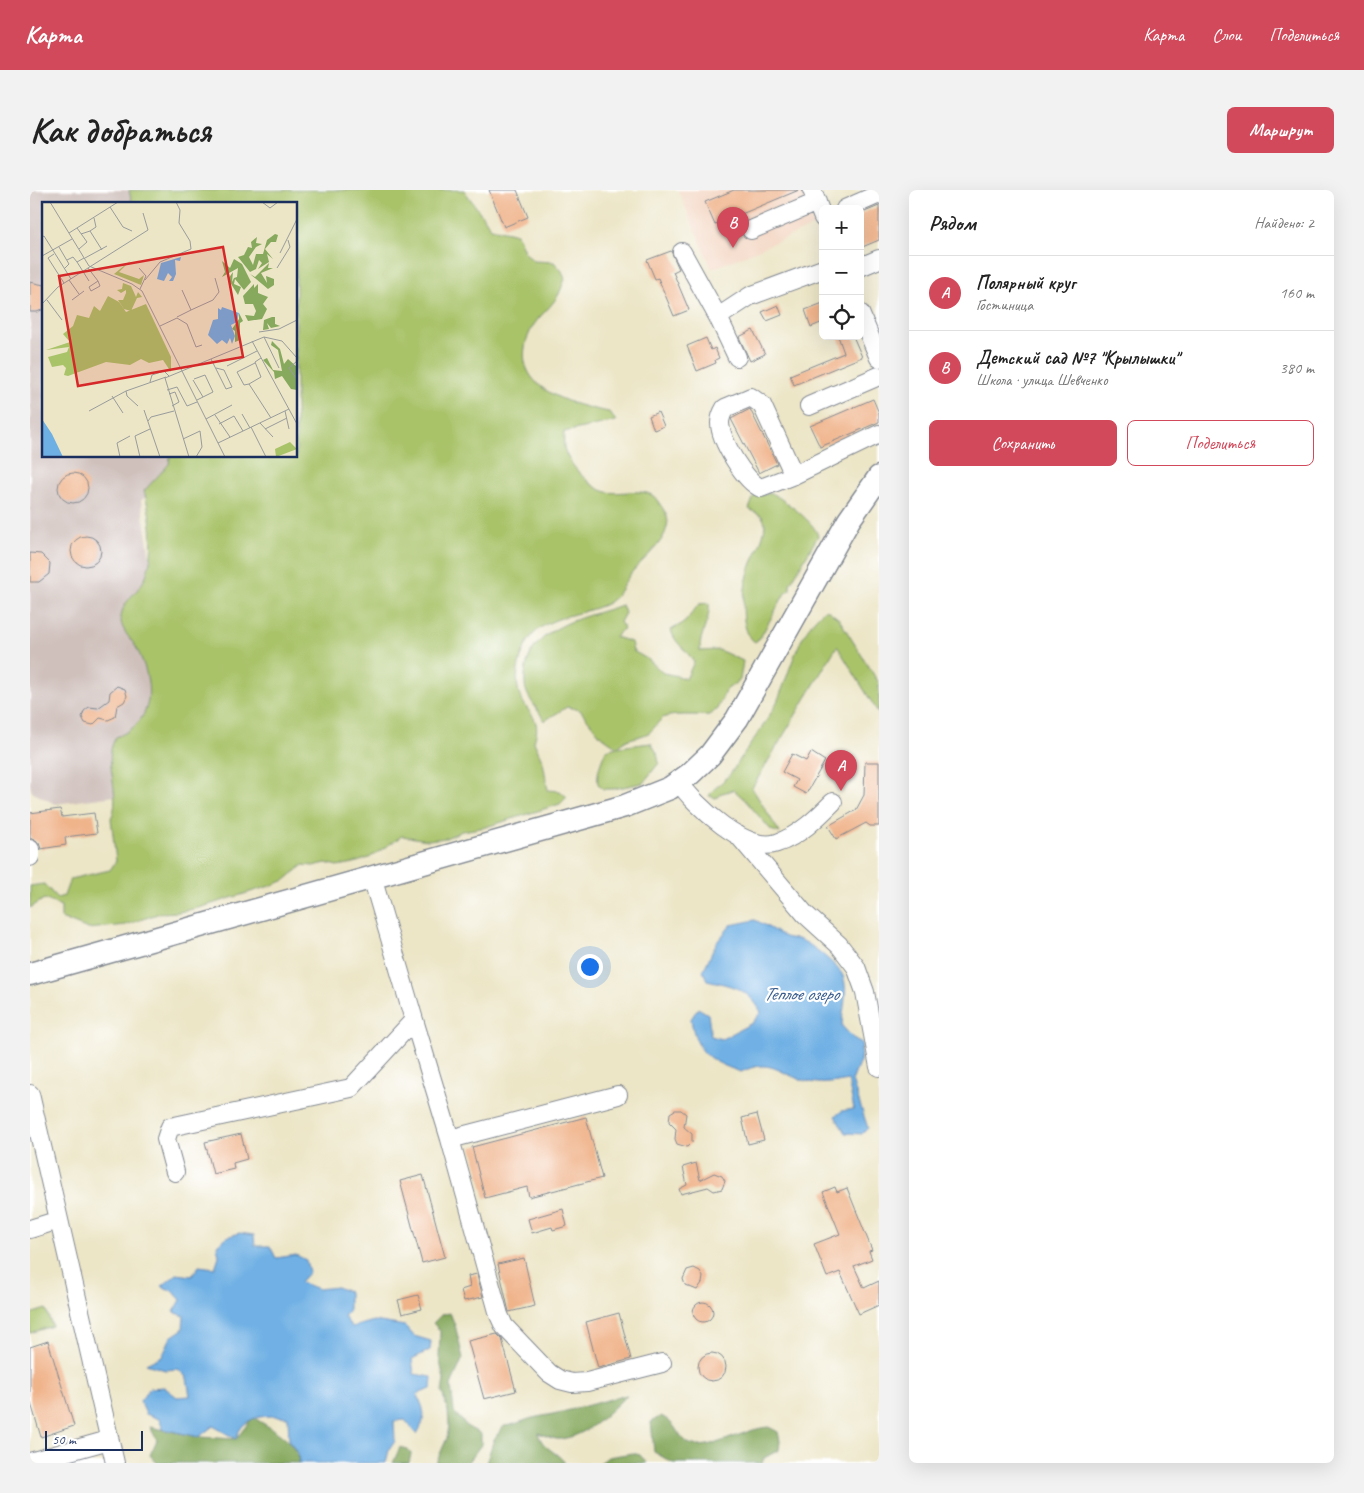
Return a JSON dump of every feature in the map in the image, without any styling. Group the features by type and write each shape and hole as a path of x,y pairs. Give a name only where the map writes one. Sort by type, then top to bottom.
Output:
{"main road":[{"path":"30,974 625,806 658,794 680,782 710,755 737,719 850,520 879,477"}],"street":[{"path":"854,205 879,194"},
{"path":"751,230 817,203"},
{"path":"682,252 718,317 737,357"},
{"path":"864,265 879,259"},
{"path":"718,317 750,296 819,270"},
{"path":"864,322 879,358"},
{"path":"809,406 879,376"},
{"path":"794,475 762,405 757,400 751,397 725,408 720,422 722,433 744,475 754,485 761,488 794,475 879,434"},
{"path":"680,782 690,798 699,807 738,835 805,914 839,945 856,967 865,992 879,1067"},
{"path":"738,835 757,842 776,844 797,834 833,802"},
{"path":"30,849 30,858"},
{"path":"372,877 450,1139 499,1315 504,1326 549,1373 572,1383 587,1382 662,1363"},
{"path":"175,1172 166,1139 170,1128 351,1088 414,1020"},
{"path":"30,1094 115,1463"},
{"path":"450,1139 618,1095"},
{"path":"30,1229 59,1220"},
{"path":"30,1462 110,1440"}],"shaded area":[{"path":"30,190 129,190 132,202 42,202 42,458 172,458 176,481 141,500 154,584 190,727 130,794 55,804 32,792 30,786"},
{"path":"678,190 801,190 814,226 712,269"}],"green space":[{"path":"129,190 464,190 491,228 517,234 524,251 533,261 554,262 562,271 565,279 558,295 533,326 525,346 525,363 531,377 542,388 557,397 609,412 616,421 564,432 565,451 577,470 588,482 607,492 648,493 657,500 668,519 668,523 661,540 632,572 618,594 611,601 542,627 534,634 524,649 519,663 517,684 521,698 536,723 537,728 534,742 543,762 548,790 560,791 567,797 560,804 486,827 462,831 446,838 428,840 402,836 369,858 354,863 337,866 326,863 313,866 303,865 285,880 273,885 202,907 179,912 160,913 126,925 88,929 61,918 61,906 44,899 30,908 30,886 44,884 57,898 64,896 70,879 110,870 116,861 111,818 115,802 110,756 111,749 116,737 129,730 139,721 145,711 148,699 146,673 142,660 136,647 125,632 121,621 123,608 142,584 151,558 151,523 144,491 169,464 170,458 298,458 298,202 132,202"},
{"path":"772,493 806,518 816,530 818,536 790,584 790,590 785,593 760,638 755,642 746,629 743,611 748,575 763,536 765,523 762,516 749,509 754,496"},
{"path":"709,603 700,651 719,650 743,661 740,680 726,690 717,709 710,715 667,716 649,733 621,744 618,747 651,743 657,753 659,763 643,783 603,789 598,784 600,766 606,750 617,747 600,735 580,710 567,707 544,721 530,698 525,684 527,665 533,650 557,628 572,621 622,605 625,613 620,622 624,628 615,637 631,642 633,651 649,660 663,673 686,679 694,662 675,639 671,630 685,622 699,604"},
{"path":"826,609 839,619 879,683 879,714 837,646 752,788 780,833 771,830 734,790 722,793 716,798 709,796 731,773 769,716 780,696 807,629"},
{"path":"46,1309 52,1326 30,1333 30,1314"},
{"path":"450,1313 463,1358 451,1385 454,1412 468,1427 481,1434 481,1445 467,1463 436,1463 447,1438 449,1425 448,1411 442,1392 444,1380 439,1357 440,1331 433,1323 442,1314"},
{"path":"627,1395 605,1416 581,1433 558,1439 538,1433 543,1443 565,1463 486,1463 494,1439 504,1426"},
{"path":"661,1416 674,1426 684,1440 696,1446 716,1443 749,1431 769,1427 778,1432 779,1450 764,1458 762,1463 673,1463 654,1452 651,1422"},
{"path":"253,1417 275,1430 288,1441 297,1455 299,1463 157,1463 150,1455 157,1440 150,1427 199,1437 236,1439"},
{"path":"400,1447 408,1449 411,1454 409,1463 393,1463"},
{"path":"632,1453 640,1455 647,1463 600,1463 608,1457"}],"water":[{"name":"Теплое озеро","path":"755,920 785,937 798,939 810,945 824,955 843,976 845,994 842,1026 853,1038 862,1043 860,1061 852,1081 868,1128 862,1134 845,1133 835,1116 842,1111 854,1109 848,1080 827,1083 811,1082 768,1066 760,1066 741,1072 712,1059 696,1040 691,1019 698,1008 708,1014 711,1036 722,1039 752,1023 761,1012 745,993 732,986 707,980 703,971 717,942 731,925"},
{"path":"239,1233 254,1235 255,1246 270,1246 276,1258 296,1255 306,1260 309,1272 300,1282 318,1289 337,1287 349,1292 349,1309 344,1317 352,1327 374,1321 405,1326 414,1336 431,1341 430,1350 412,1359 414,1374 432,1377 431,1389 417,1394 422,1405 424,1418 417,1434 405,1420 394,1421 395,1441 389,1450 386,1463 299,1463 298,1453 289,1441 288,1417 264,1416 256,1418 244,1425 236,1439 213,1426 199,1437 163,1429 159,1419 146,1414 140,1401 150,1388 164,1387 177,1397 190,1396 187,1378 178,1369 165,1370 146,1364 162,1356 171,1337 183,1329 184,1316 174,1312 181,1300 174,1292 162,1286 177,1274 192,1276 199,1266 215,1268 219,1256 217,1245 227,1237"}],"building":[{"path":"489,190 517,190 528,217 504,227"},
{"path":"734,190 799,190 715,225 705,202"},
{"path":"879,206 879,240 864,246 864,212"},
{"path":"671,251 679,269 673,272 689,310 674,316 658,278 655,279 647,260"},
{"path":"30,282 42,285 42,310 30,312"},
{"path":"778,305 782,315 767,321 762,312"},
{"path":"819,305 819,324 811,327 805,310"},
{"path":"753,330 765,354 750,361 739,337"},
{"path":"706,338 711,350 715,348 719,358 715,360 716,363 697,371 687,346"},
{"path":"839,340 855,340 862,357 794,385 790,375 844,353"},
{"path":"873,399 879,413 879,422 820,447 810,426"},
{"path":"750,409 777,464 759,473 731,419"},
{"path":"658,412 664,426 654,430 649,416"},
{"path":"73,473 84,477 88,488 84,499 73,503 62,499 58,488 62,477"},
{"path":"86,536 97,540 101,551 97,562 86,566 75,562 71,551 75,540"},
{"path":"30,553 41,554 50,563 49,574 39,582 30,582"},
{"path":"117,686 125,689 127,696 124,702 117,706 115,717 108,720 100,718 93,725 85,723 82,717 84,711 89,707 98,708 109,700 110,692"},
{"path":"811,752 825,761 806,794 793,787 797,780 782,772 792,754 806,761"},
{"path":"865,762 879,762 879,826 870,826 866,823 836,839 828,826 856,810 864,795"},
{"path":"60,809 62,817 94,813 97,833 65,837 66,845 41,849 39,843 30,838 30,813"},
{"path":"675,1110 681,1110 686,1114 684,1127 692,1134 692,1142 687,1147 677,1144 675,1139 676,1129 669,1122 670,1113"},
{"path":"757,1114 764,1140 748,1144 742,1118"},
{"path":"586,1117 602,1178 529,1197 527,1187 485,1198 472,1147"},
{"path":"241,1134 247,1159 233,1163 234,1169 213,1174 205,1142"},
{"path":"696,1163 700,1180 714,1173 722,1176 725,1181 722,1189 714,1191 708,1187 681,1194 679,1189 687,1185 683,1167"},
{"path":"423,1175 445,1257 422,1263 400,1181"},
{"path":"835,1187 837,1192 847,1188 872,1250 869,1251 872,1259 854,1266 864,1288 879,1281 879,1305 859,1314 840,1272 827,1277 814,1244 840,1234 823,1192"},
{"path":"563,1209 567,1226 553,1230 552,1227 532,1233 528,1219"},
{"path":"524,1258 535,1306 509,1312 498,1264"},
{"path":"694,1268 700,1271 703,1277 702,1283 697,1290 685,1285 683,1279 687,1270"},
{"path":"477,1274 483,1297 464,1301 461,1290 470,1287 468,1276"},
{"path":"418,1295 422,1309 402,1314 398,1300"},
{"path":"703,1302 710,1305 713,1312 710,1319 703,1322 696,1319 693,1312 696,1305"},
{"path":"619,1313 631,1359 598,1368 586,1322"},
{"path":"497,1334 502,1339 516,1391 484,1399 468,1341"},
{"path":"48,1341 74,1426 41,1437 30,1400 30,1347"},
{"path":"712,1353 722,1357 726,1367 722,1377 712,1381 702,1377 698,1367 702,1357"}],"place":[{"name":"Детский сад №7 \"Крылышки\"","path":"733,248"},
{"name":"Полярный круг","path":"841,791"}]}
